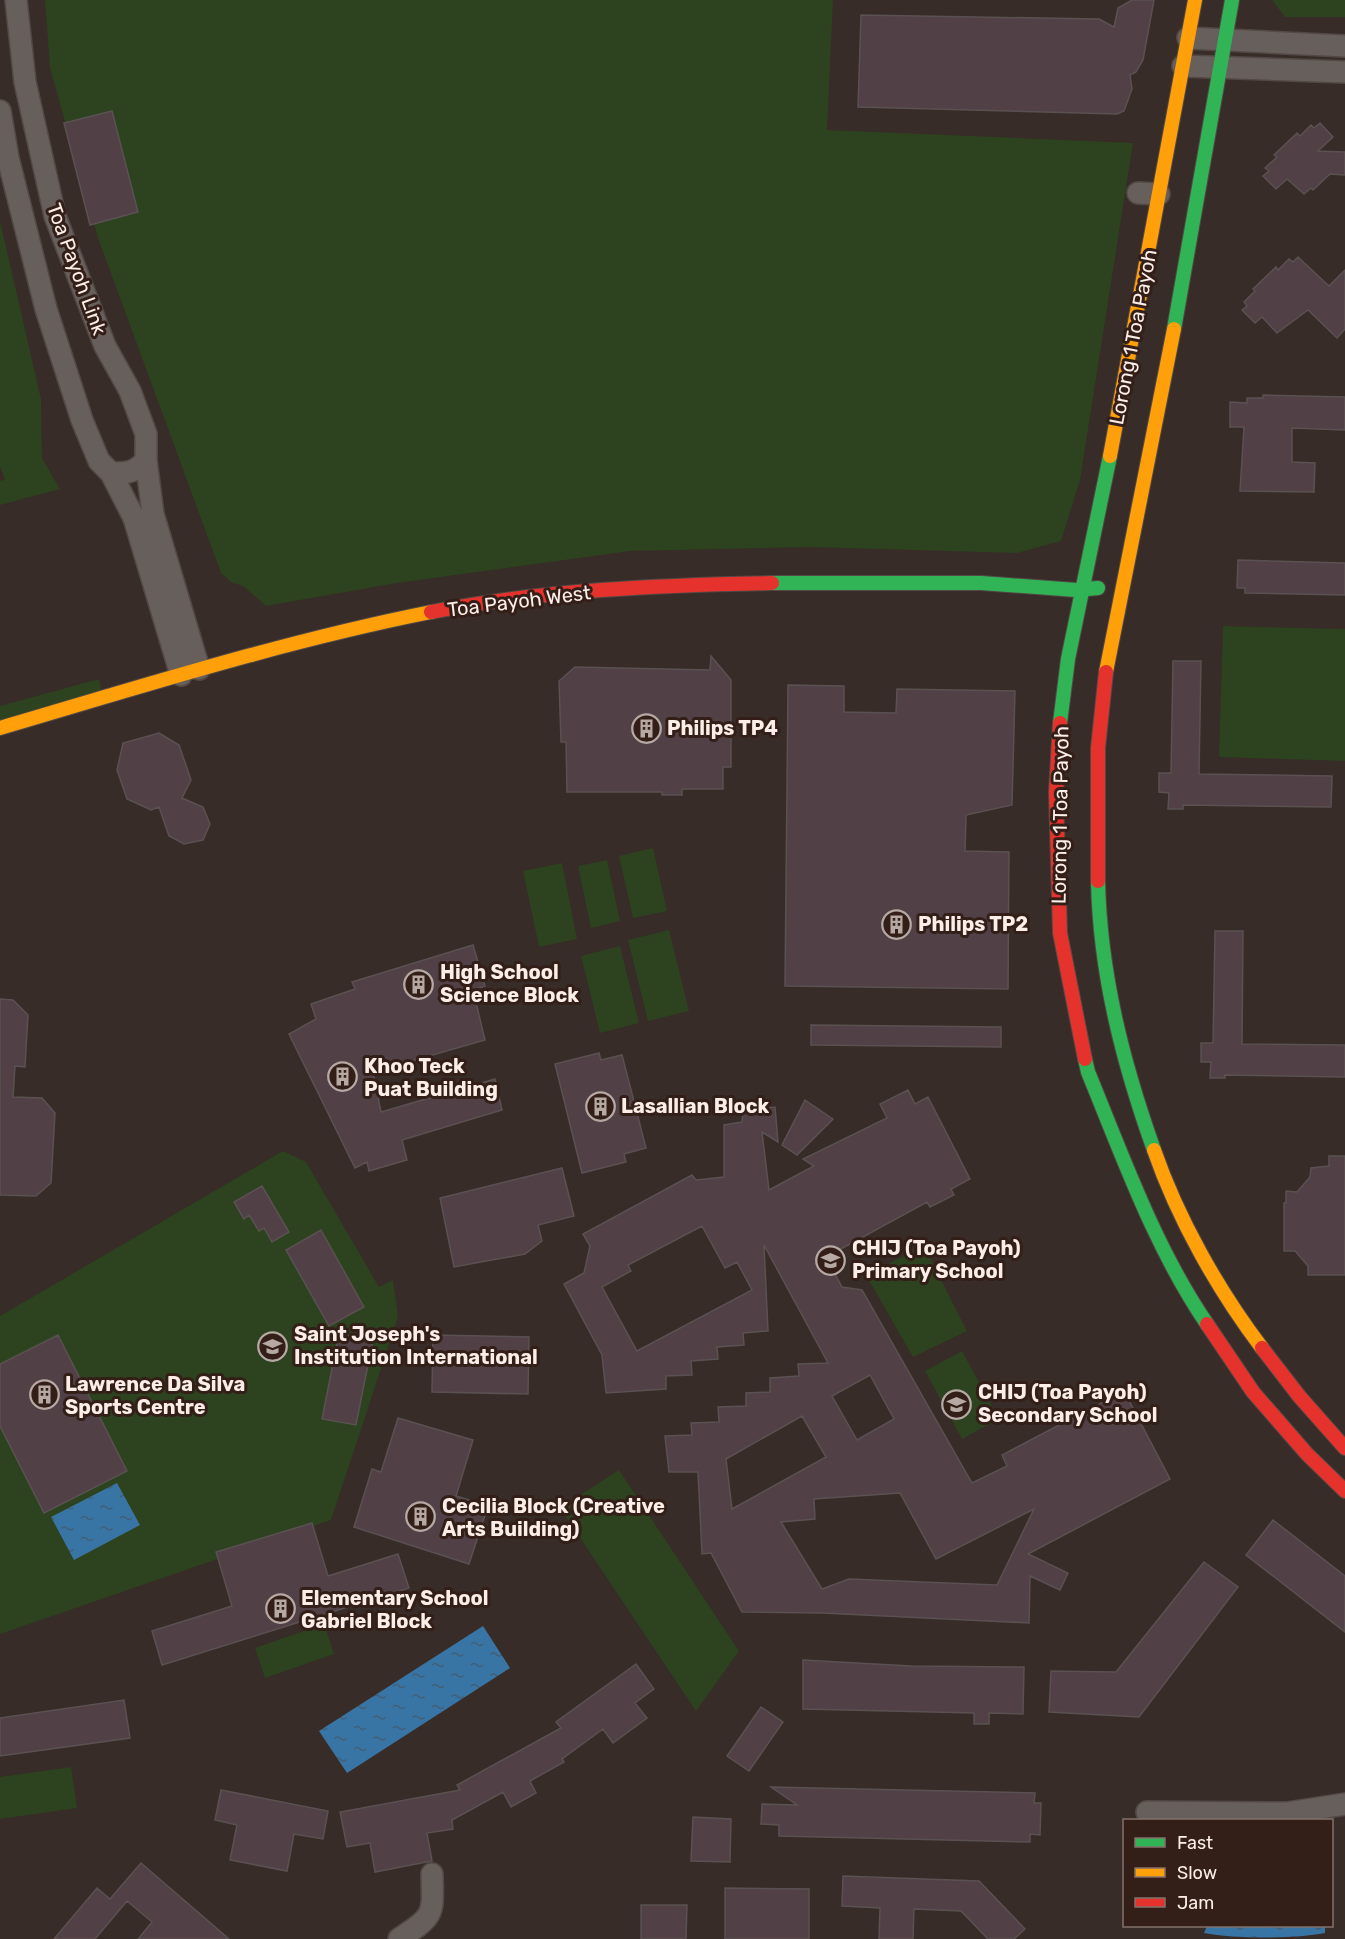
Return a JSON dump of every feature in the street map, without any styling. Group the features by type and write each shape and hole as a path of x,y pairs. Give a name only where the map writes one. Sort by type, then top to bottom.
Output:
{"main road":[{"name":"Lorong 1 Toa Payoh","path":"1195,0 1129,367 1068,658 1059,734 1056,792 1060,933 1088,1072 1151,1222 1199,1313 1253,1392 1307,1454 1345,1491"},
{"name":"Lorong 1 Toa Payoh","path":"1232,0 1222,69 1159,417 1127,565 1103,657 1099,725 1100,919 1111,1000 1142,1114 1197,1246 1220,1289 1284,1378 1345,1448"},
{"name":"Toa Payoh West","path":"0,728 318,636 411,616 487,603 609,589 837,584 983,583 1081,591 1108,583 1127,565"},
{"path":"1068,658 1083,650"}],"street":[{"name":"Toa Payoh Link","path":"16,0 25,82 55,216 105,346 130,391 146,434 146,460 153,514 190,672"},
{"path":"1188,38 1226,42 1345,46"},
{"path":"1183,66 1345,72"},
{"name":"Toa Payoh Link","path":"0,111 8,158 46,309 82,420 99,461 111,472 134,518 190,672"},
{"path":"1138,193 1159,194"},
{"path":"111,472 131,473 146,460"},
{"path":"1053,587 1069,581 1087,564"},
{"path":"1147,1812 1287,1813 1345,1804"},
{"path":"399,1939 427,1919 433,1910 432,1874"}],"green space":[{"path":"45,0 833,0 827,130 1133,143 1080,480 1061,541 1017,553 811,547 630,551 397,583 266,606 243,586 231,582 221,573 98,238 50,68"},
{"path":"1272,0 1345,0 1345,17 1285,17"},
{"path":"0,221 41,399 42,458 60,489 0,505 0,481 5,479 0,467"},
{"path":"1223,626 1345,629 1345,761 1219,757"},
{"path":"99,679 102,693 0,722 0,706"},
{"path":"653,848 667,911 633,918 619,856"},
{"path":"607,860 620,921 591,928 578,866"},
{"path":"562,863 577,939 539,947 523,871"},
{"path":"669,930 689,1011 648,1021 628,940"},
{"path":"620,946 639,1023 600,1033 581,956"},
{"path":"283,1151 306,1162 379,1287 393,1280 398,1317 331,1520 0,1634 0,1316"},
{"path":"924,1246 967,1331 913,1357 866,1275"},
{"path":"962,1351 999,1419 962,1439 925,1371"},
{"path":"619,1470 739,1651 696,1711 560,1508"},
{"path":"324,1624 334,1654 265,1678 255,1648"},
{"path":"71,1767 77,1808 0,1819 0,1777"}],"water":[{"path":"117,1483 140,1525 74,1560 51,1517"},
{"path":"483,1626 510,1668 347,1773 319,1731"},
{"path":"1207,1927 1325,1927 1325,1933 1282,1937 1204,1933"}],"building":[{"path":"1132,0 1154,0 1143,60 1136,72 1130,75 1132,89 1124,111 1117,114 858,107 861,15 1099,19 1114,27 1118,8"},
{"path":"112,111 138,212 90,225 64,123"},
{"path":"1320,123 1333,137 1318,151 1345,152 1345,175 1330,174 1313,190 1311,188 1304,194 1287,179 1276,189 1263,176 1269,171 1265,168 1277,157 1274,155 1297,133 1300,136 1311,125 1314,128"},
{"path":"1298,257 1329,286 1345,270 1345,329 1337,338 1308,310 1277,333 1262,317 1255,323 1242,310 1247,306 1244,302 1255,291 1253,289 1276,267 1278,270 1289,259 1293,262"},
{"path":"1263,395 1345,397 1345,430 1292,428 1292,462 1315,463 1314,492 1240,491 1244,427 1230,427 1230,402 1247,403 1247,398 1263,398"},
{"path":"1238,560 1345,563 1345,595 1245,593 1245,588 1237,588"},
{"name":"Philips TP4","path":"711,656 731,680 731,767 723,767 723,789 682,789 682,795 662,795 662,792 567,792 566,742 561,742 559,681 575,667 710,670"},
{"path":"1173,661 1201,661 1199,774 1332,776 1331,807 1183,805 1183,809 1168,809 1169,793 1159,792 1159,773 1171,773"},
{"name":"Philips TP2","path":"788,685 844,686 844,712 896,713 897,689 1015,691 1012,805 966,815 965,851 1009,852 1008,989 785,986"},
{"path":"159,733 179,745 191,780 182,798 203,807 210,824 203,840 184,844 169,836 159,807 151,810 127,799 117,770 123,743"},
{"path":"1215,931 1243,931 1242,1044 1345,1045 1345,1077 1225,1075 1225,1078 1210,1078 1211,1062 1201,1062 1201,1043 1213,1043"},
{"name":"Khoo Teck Puat Building","path":"473,945 485,986 473,990 485,1040 373,1072 381,1112 495,1079 502,1110 402,1140 407,1160 369,1171 367,1162 355,1168 289,1034 316,1019 311,1004 355,989 352,982"},
{"path":"0,999 13,1000 28,1015 25,1067 15,1066 13,1097 42,1098 55,1113 51,1183 36,1196 0,1195"},
{"path":"811,1025 1001,1027 1001,1047 811,1045"},
{"name":"Lasallian Block","path":"599,1053 601,1060 622,1055 646,1148 624,1154 626,1162 582,1173 555,1064"},
{"path":"908,1090 915,1104 928,1097 970,1179 951,1189 954,1195 930,1207 927,1202 826,1257 842,1287 862,1290 972,1483 1007,1466 1002,1455 1124,1391 1170,1479 1028,1554 1068,1573 1060,1590 1030,1576 1029,1623 822,1613 742,1612 711,1553 702,1554 698,1472 669,1472 665,1436 692,1435 691,1423 719,1422 718,1407 746,1406 746,1393 770,1392 770,1378 799,1376 798,1364 828,1363 764,1245 768,1331 743,1333 744,1345 717,1347 718,1359 691,1361 692,1375 666,1376 666,1389 606,1393 602,1355 564,1284 584,1273 590,1246 583,1234 692,1175 696,1180 724,1177 724,1125 742,1122 743,1111 775,1107 778,1142 762,1132 769,1190 814,1166 803,1159 887,1118 880,1104","holes":["702,1226 725,1268 737,1262 752,1290 637,1351 602,1287 631,1271 628,1265","870,1375 894,1419 857,1440 832,1396","802,1416 826,1457 732,1509 726,1459","900,1493 936,1559 1034,1509 997,1585 849,1579 822,1589 781,1522 815,1519 814,1499"]},
{"path":"805,1100 833,1119 797,1155 782,1145"},
{"path":"1329,1156 1345,1156 1345,1275 1308,1275 1308,1266 1295,1251 1284,1251 1286,1191 1297,1192 1310,1177 1311,1168 1329,1166"},
{"path":"562,1168 574,1216 538,1225 542,1241 525,1254 454,1267 440,1198"},
{"path":"262,1186 289,1232 272,1242 264,1228 259,1231 249,1215 244,1219 234,1202"},
{"path":"321,1230 364,1307 329,1326 286,1250"},
{"path":"339,1333 373,1340 356,1425 322,1419"},
{"name":"Lawrence Da Silva Sports Centre","path":"58,1335 127,1471 44,1513 0,1426 0,1364"},
{"path":"433,1335 529,1337 528,1394 432,1392"},
{"name":"Cecilia Block (Creative Arts Building)","path":"398,1418 473,1440 456,1496 488,1506 469,1564 354,1527 372,1469 381,1472"},
{"path":"1273,1520 1345,1576 1345,1632 1246,1555"},
{"name":"Elementary School Gabriel Block","path":"312,1523 328,1576 398,1554 409,1588 162,1665 152,1631 232,1606 216,1552"},
{"path":"1204,1562 1238,1587 1139,1717 1049,1712 1051,1671 1116,1672"},
{"path":"803,1660 911,1666 1024,1667 1023,1714 989,1713 989,1724 974,1724 974,1713 803,1709"},
{"path":"636,1664 654,1689 635,1703 647,1718 613,1743 603,1729 562,1759 564,1762 530,1781 536,1793 511,1807 503,1792 452,1820 453,1829 427,1833 432,1861 375,1872 370,1843 347,1847 340,1812 460,1790 457,1785 561,1728 556,1722"},
{"path":"124,1700 130,1738 0,1756 0,1718"},
{"path":"761,1707 783,1722 749,1771 727,1756"},
{"path":"771,1787 1035,1793 1034,1803 1041,1803 1040,1835 1030,1834 1030,1842 779,1836 779,1825 761,1824 762,1804 797,1805"},
{"path":"221,1790 328,1811 323,1839 294,1834 287,1871 230,1860 237,1825 215,1820"},
{"path":"693,1817 731,1819 730,1862 691,1861"},
{"path":"141,1863 229,1939 138,1939 152,1922 127,1901 95,1939 54,1939 97,1888 110,1899"},
{"path":"843,1876 979,1881 1025,1929 1014,1939 988,1939 961,1911 914,1909 913,1939 879,1939 880,1908 842,1906"},
{"path":"725,1888 809,1889 809,1939 725,1939"},
{"path":"641,1905 687,1905 686,1939 641,1939"}],"traffic: fast":[{"path":"1174,329 1232,0"},
{"path":"1060,723 1068,659 1110,456"},
{"path":"772,583 981,583 1076,590 1098,588"},
{"path":"1098,881 1103,950 1115,1018 1132,1084 1154,1150"},
{"path":"1085,1059 1088,1072 1141,1201 1171,1265 1207,1324"}],"traffic: slow":[{"path":"1110,456 1195,0"},
{"path":"1106,672 1174,329"},
{"path":"0,728 268,650 431,612"},
{"path":"1154,1150 1175,1202 1200,1253 1262,1348"}],"traffic: jam":[{"path":"431,612 516,598 601,590 772,583"},
{"path":"1098,881 1098,748 1106,672"},
{"path":"1060,723 1056,792 1060,933 1085,1059"},
{"path":"1207,1324 1253,1392 1307,1454 1345,1491"},
{"path":"1262,1348 1299,1396 1345,1448"}],"place":[{"name":"Philips TP4","path":"646,728"},
{"name":"Philips TP2","path":"897,924"},
{"name":"High School Science Block","path":"419,984"},
{"name":"Khoo Teck Puat Building","path":"343,1077"},
{"name":"Lasallian Block","path":"600,1106"},
{"name":"CHIJ (Toa Payoh) Primary School","path":"831,1260"},
{"name":"Saint Joseph's Institution International","path":"273,1346"},
{"name":"Lawrence Da Silva Sports Centre","path":"44,1395"},
{"name":"CHIJ (Toa Payoh) Secondary School","path":"957,1404"},
{"name":"Cecilia Block (Creative Arts Building)","path":"421,1517"},
{"name":"Elementary School Gabriel Block","path":"280,1609"}]}
